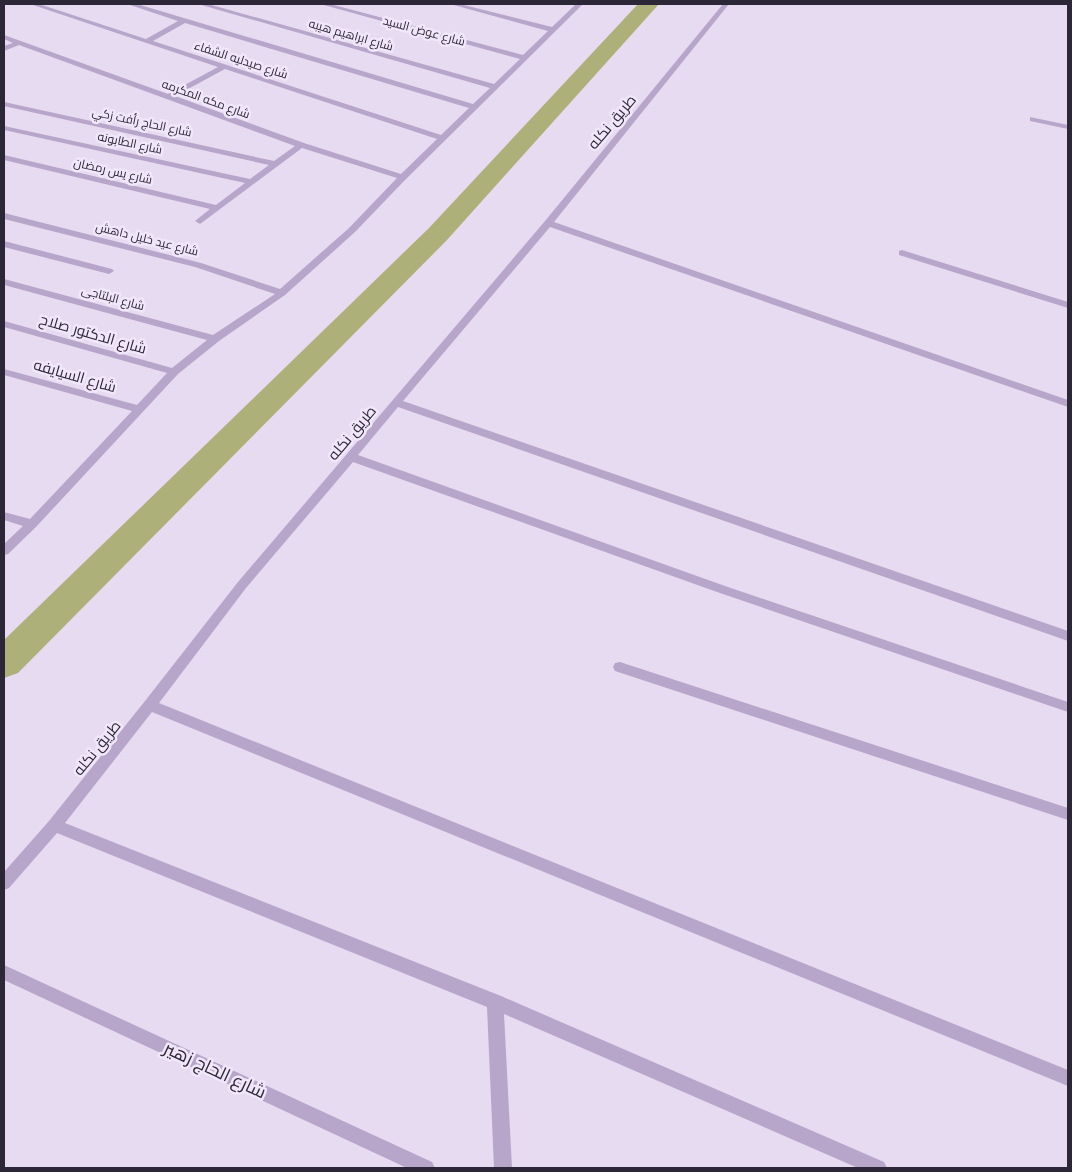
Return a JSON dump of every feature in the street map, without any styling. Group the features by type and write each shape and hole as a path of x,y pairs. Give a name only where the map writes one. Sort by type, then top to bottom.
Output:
{"street":[{"name":"شارع صيدليه الشفاء","path":"33,4 443,138"},
{"path":"46,8 54,4"},
{"path":"130,4 474,107"},
{"name":"شارع ابراهيم هيبه","path":"202,4 495,87"},
{"name":"شارع عوض السيد","path":"323,4 525,58"},
{"path":"452,4 554,30"},
{"name":"طريق نكله","path":"4,883 54,825 150,705 242,585 548,223 726,4"},
{"path":"4,551 32,524 174,372 215,339 282,293 352,230 403,177 554,30 576,5"},
{"path":"147,41 185,20"},
{"name":"شارع مكه المكرمه","path":"4,38 301,145 403,177"},
{"path":"4,50 18,42"},
{"path":"168,97 224,66"},
{"name":"شارع الحاج رأفت زكي","path":"4,104 275,164"},
{"path":"1033,119 1068,128"},
{"name":"شارع الطابونه","path":"4,128 252,182"},
{"path":"200,221 301,145"},
{"name":"شارع يس رمضان","path":"4,158 217,208"},
{"name":"شارع عيد خليل داهش","path":"4,216 198,265 282,293"},
{"path":"548,223 1068,404"},
{"path":"4,244 109,271"},
{"path":"902,253 1068,305"},
{"name":"شارع البلتاجى","path":"4,282 215,339"},
{"name":"شارع الدكتور صلاح","path":"4,324 174,372"},
{"name":"شارع السيايفه","path":"4,372 138,410"},
{"path":"397,403 1068,636"},
{"path":"351,457 721,589 1068,708"},
{"path":"4,516 32,524"},
{"path":"620,667 1068,814"},
{"path":"150,705 1068,1078"},
{"path":"54,825 495,1002 878,1168"},
{"name":"شارع الحاج زهير","path":"4,972 426,1168"},
{"path":"495,1002 503,1168"}],"waterway":[{"path":"4,663 438,234 649,4"}]}
